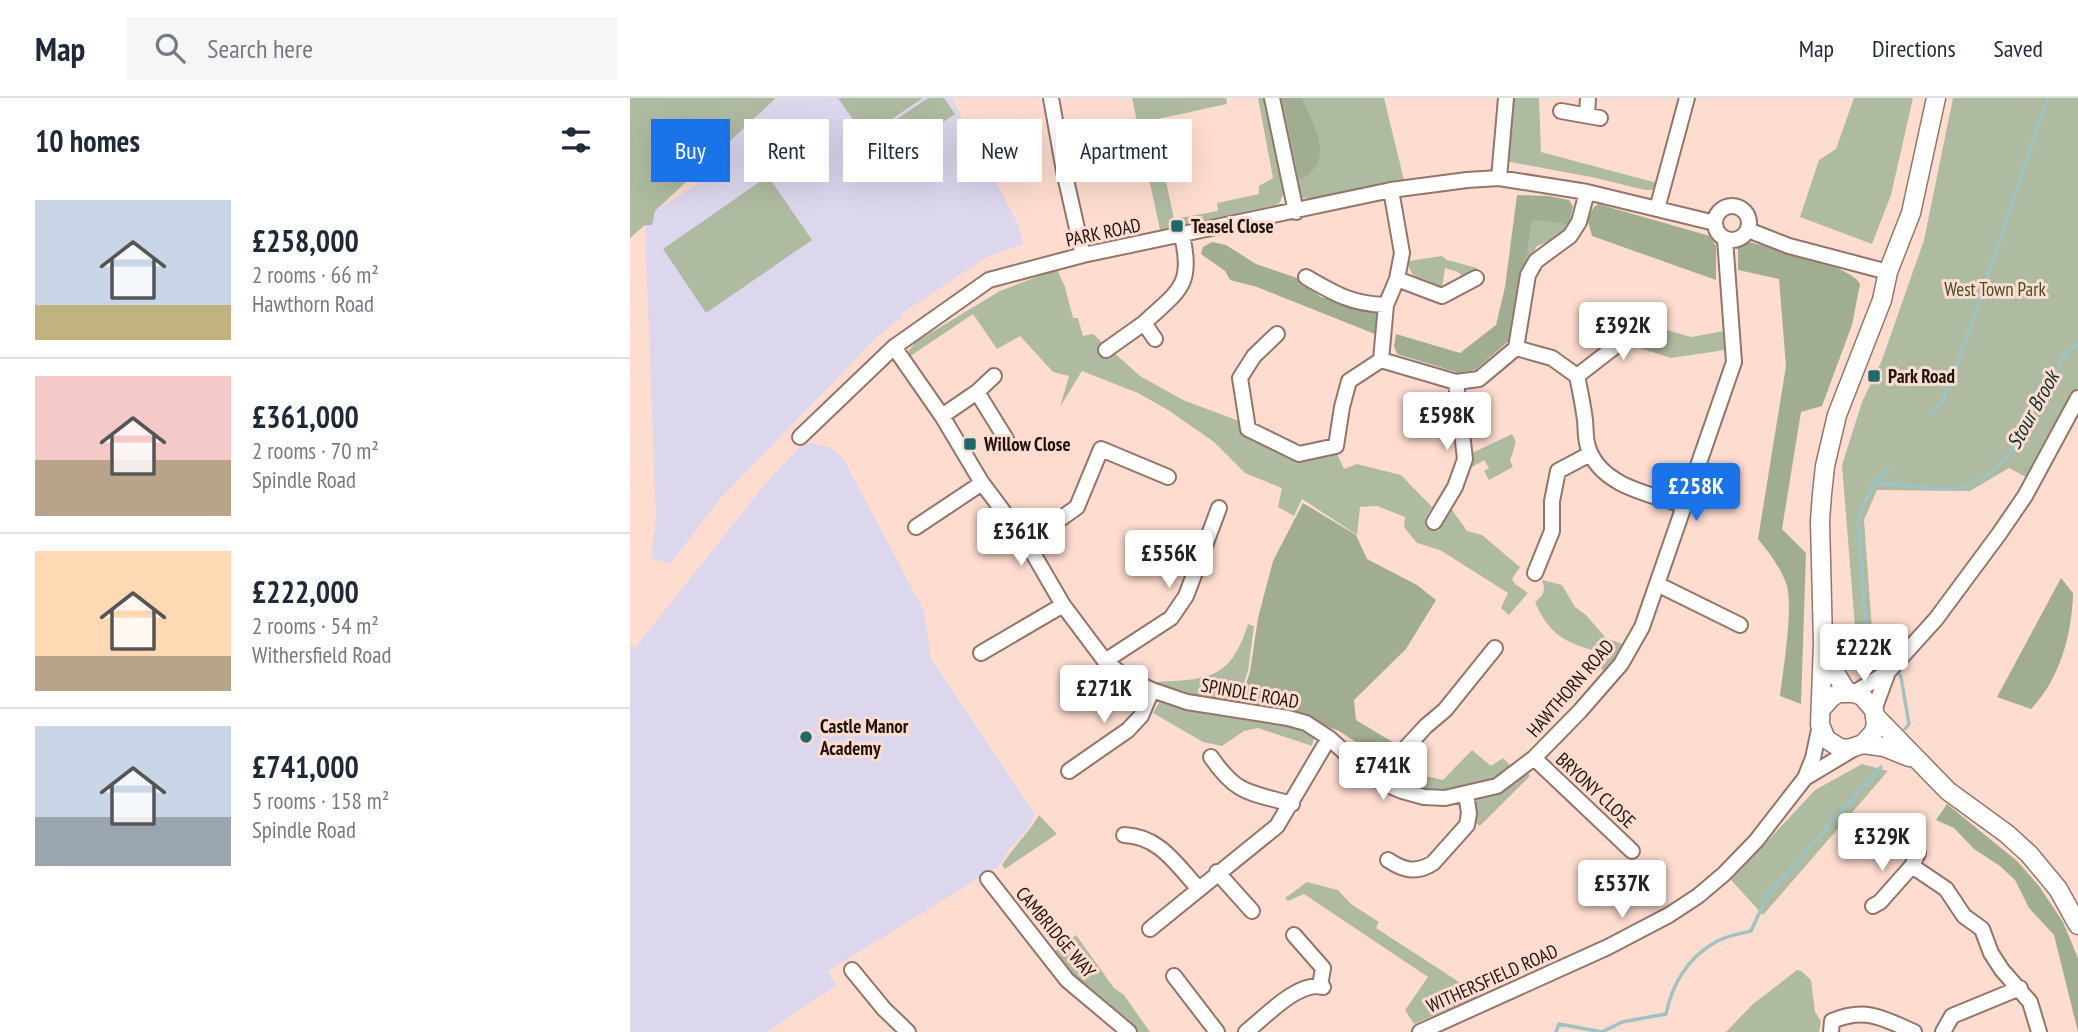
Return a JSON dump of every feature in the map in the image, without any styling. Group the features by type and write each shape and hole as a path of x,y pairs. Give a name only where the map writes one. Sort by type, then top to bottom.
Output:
{"main road":[{"path":"1915,760 1884,747 1840,748 1832,745 1822,733 1820,673 1823,643 1819,521 1825,466 1838,415 1882,300 1888,272 1910,213 1936,98"},
{"path":"1823,643 1834,671 1850,692"},
{"path":"1821,717 1832,697 1850,692 1862,696 1915,760 1948,791 2007,834 2029,854 2058,889 2078,925"},
{"path":"1859,746 1873,733 1875,713"}],"street":[{"path":"1051,98 1083,255"},
{"path":"1272,98 1296,212"},
{"path":"1499,178 1506,98"},
{"path":"1561,111 1593,116 1588,98"},
{"path":"1657,209 1687,98"},
{"name":"PARK ROAD","path":"800,437 894,347 989,280 1083,255 1391,190 1499,178 1587,192 1715,223"},
{"path":"1381,360 1386,306 1397,279 1402,253 1391,190"},
{"path":"1278,334 1254,356 1240,378 1248,429 1299,454 1336,446 1349,381 1381,360 1456,382 1479,379 1516,348 1528,275 1536,261 1570,236 1579,222 1587,192"},
{"path":"1734,206 1746,214 1749,223 1748,230 1739,239 1726,239 1717,232 1715,223 1715,218 1723,208 1734,206"},
{"path":"1748,230 1789,246 1888,272"},
{"path":"1106,350 1144,323 1179,290 1184,281 1187,261 1182,236"},
{"name":"HAWTHORN ROAD","path":"1534,758 1621,664 1642,627 1734,362 1726,239"},
{"path":"1306,277 1338,296 1363,304 1386,306"},
{"path":"1397,279 1442,296 1476,278"},
{"path":"1577,376 1621,342 1630,320"},
{"path":"1144,323 1156,339"},
{"name":"SPINDLE ROAD","path":"894,347 942,416 982,483 1027,544 1063,605 1105,661 1128,679 1187,702 1306,723 1329,738 1381,782 1424,797 1445,798 1497,786 1534,758"},
{"path":"1516,348 1552,358 1577,376 1590,454 1619,484 1684,505"},
{"path":"942,416 977,392 994,376"},
{"path":"1434,522 1455,487 1465,459 1456,382"},
{"path":"977,392 1006,439"},
{"path":"1850,692 1893,667 1930,625 1999,534 2042,467 2078,398"},
{"path":"1027,544 1077,507 1101,449 1168,477"},
{"path":"1535,573 1552,531 1552,501 1558,471 1590,454"},
{"path":"916,527 982,483"},
{"path":"1105,661 1171,618 1186,596 1219,508"},
{"path":"1657,584 1740,625"},
{"path":"981,653 1063,605"},
{"path":"1381,782 1389,766 1426,726 1445,710 1495,648"},
{"path":"1875,713 1893,667"},
{"path":"1069,771 1128,730 1141,716 1152,690"},
{"name":"WITHERSFIELD ROAD","path":"1420,1032 1608,947 1669,915 1698,896 1756,841 1805,778 1813,758 1821,717"},
{"path":"1150,929 1217,872 1278,826 1329,738"},
{"name":"WITHERSFIELD ROAD","path":"1805,778 1859,746"},
{"path":"1210,757 1224,777 1238,789 1292,804"},
{"name":"BRYONY CLOSE","path":"1534,758 1632,851"},
{"path":"1388,860 1409,871 1433,863 1467,825 1469,813 1466,794"},
{"path":"1123,836 1144,837 1156,843 1198,888"},
{"path":"1873,906 1880,902 1915,860 1947,889 1964,916 1982,929 1991,953 2002,970 2021,988 2030,1002 2039,1032"},
{"path":"1217,872 1252,911"},
{"name":"CAMBRIDGE WAY","path":"988,879 1068,980 1129,1032"},
{"path":"1246,1032 1294,993 1309,986 1321,986 1323,968 1294,935"},
{"path":"853,969 884,1009 908,1032"},
{"path":"1174,976 1217,1032"},
{"path":"1943,1032 1952,1016 2021,988"},
{"path":"1831,1032 1832,1021 1847,1014 1864,1013 1878,1016 1914,1032"}],"shaded area":[{"path":"779,98 952,98 963,119 957,119 957,182 996,182 1020,228 1023,244 985,258 901,314 902,317 877,337 719,500 670,564 651,558 656,517 645,225 652,224 655,211 700,182 730,182 730,131 738,121"},
{"name":"Castle Manor Academy","path":"811,443 831,448 844,460 924,611 931,659 1035,815 1026,832 1010,848 1000,865 828,971 836,985 767,1032 630,1032 630,648 632,645 635,648 765,484 801,446"}],"green space":[{"path":"630,98 776,98 754,119 744,119 744,128 730,141 730,119 651,119 651,182 686,182 655,211 652,225 645,225 630,238"},
{"path":"838,98 923,98 892,119 853,119"},
{"path":"928,98 944,98 955,114 943,122 943,119 897,119"},
{"path":"1132,98 1226,98 1227,104 1158,119 1136,119"},
{"path":"1258,98 1265,98 1284,192 1280,202 1160,230 1150,182 1166,182 1174,219 1218,211 1217,203 1259,194 1259,186 1273,178"},
{"path":"1276,98 1384,98 1404,180 1315,198 1302,198 1297,189"},
{"path":"1282,98 1302,98 1319,142 1317,163 1311,172 1299,180"},
{"path":"1508,98 1539,98 1541,152 1657,183 1655,190 1505,161"},
{"path":"1854,98 1913,98 1891,195 1872,244 1800,217 1819,160 1836,149"},
{"name":"West Town Park","path":"1953,98 2078,98 2078,388 2028,478 2009,468 1970,491 1877,490 1864,520 1872,629 1895,657 1871,676 1858,665 1842,465 1862,402 1882,360 1924,240"},
{"path":"759,182 772,182 812,240 706,313 663,249"},
{"path":"1517,195 1549,196 1569,200 1573,206 1569,224 1535,220 1531,222 1524,278 1510,340 1475,370 1459,373 1397,354 1394,346 1396,334 1460,353 1496,325 1505,287"},
{"path":"1598,204 1710,236 1716,246 1716,280 1592,236 1587,218"},
{"path":"1530,216 1569,221 1561,237 1537,246 1530,259 1526,259"},
{"path":"1741,240 1825,263 1854,277 1860,284 1852,325 1822,406 1801,412 1782,529 1806,553 1801,704 1780,696 1789,597 1782,573 1758,539 1786,366 1779,279 1738,270 1738,242"},
{"path":"1212,242 1226,245 1256,264 1297,278 1321,297 1380,312 1380,336 1257,287 1230,280 1225,271 1201,254 1203,247"},
{"path":"1442,256 1447,260 1477,268 1477,271 1463,277 1458,272 1445,268 1442,289 1411,273 1409,261"},
{"path":"1057,269 1073,318 1078,318 1083,336 1093,334 1140,376 1183,400 1242,422 1280,448 1337,454 1344,469 1357,464 1401,475 1432,507 1425,518 1430,528 1439,531 1450,507 1467,531 1482,535 1520,567 1512,579 1528,593 1509,615 1501,608 1508,593 1440,550 1417,543 1404,527 1405,517 1377,506 1360,507 1357,535 1302,499 1294,516 1278,507 1282,488 1245,473 1214,442 1138,393 1082,371 1060,407 1069,376 1053,372 1020,336 997,349 973,314 909,357 909,350 917,341 1000,291"},
{"path":"1636,321 1691,337 1724,331 1725,350 1671,358 1640,348 1639,341 1629,335"},
{"path":"1512,434 1516,442 1510,461 1513,467 1489,480 1484,471 1489,468 1484,460 1469,469 1472,453"},
{"path":"1303,503 1356,535 1367,559 1417,585 1436,600 1406,649 1354,700 1356,720 1399,746 1387,762 1339,731 1293,714 1240,702 1250,672 1258,618 1273,561"},
{"path":"2061,578 2073,593 2072,609 2067,640 2050,684 2031,709 1997,697"},
{"path":"1542,580 1562,585 1575,607 1585,614 1606,638 1625,645 1606,674 1593,659 1596,651 1567,640 1546,622 1535,602 1543,592"},
{"path":"1248,624 1254,626 1248,671 1237,704 1156,687 1155,682 1203,677 1225,667 1241,643"},
{"path":"1160,701 1202,712 1265,718 1294,725 1314,738 1312,746 1258,728 1244,731 1222,746 1203,742 1153,713"},
{"path":"1472,750 1491,766 1503,758 1512,767 1494,783 1441,793 1401,783 1396,778 1395,769 1443,780"},
{"path":"1862,764 1888,771 1763,915 1731,880 1815,790"},
{"path":"1528,772 1530,776 1480,826 1473,820 1472,805 1475,799"},
{"path":"1947,804 2017,861 2039,886 2063,922 2078,958 2078,1032 2054,935 2029,908 2015,880 2000,866 1974,849 1954,828 1936,820"},
{"path":"1039,815 1057,834 1005,869 1002,865"},
{"path":"1307,882 1338,890 1351,904 1379,922 1376,928 1456,980 1477,997 1414,1024 1405,1010 1428,977 1304,894 1288,901 1285,898"},
{"path":"1076,935 1150,1032 1139,1032 1069,971 1055,951"},
{"path":"1797,970 1811,980 1815,1012 1821,1021 1819,1032 1726,1032 1753,1004"}],"waterway":[{"path":"1930,416 1943,400 1957,365 2048,98"},
{"name":"Stour Brook","path":"1892,662 1866,629 1858,519 1874,482 1925,488 1955,488 1974,483 1992,471 2022,436 2064,356 2078,343"},
{"path":"1875,481 1889,468"},
{"name":"Stour Brook","path":"1896,669 1901,677 1909,724 1905,729"},
{"name":"Stour Brook","path":"1556,1032 1559,1024 1602,1032 1622,1022 1666,1014 1672,992 1689,964 1718,941 1751,931 1768,894 1881,767"}],"place":[{"name":"Teasel Close","path":"1177,226"},
{"name":"Park Road","path":"1874,376"},
{"name":"Willow Close","path":"970,444"},
{"name":"Castle Manor Academy","path":"806,737"}]}
